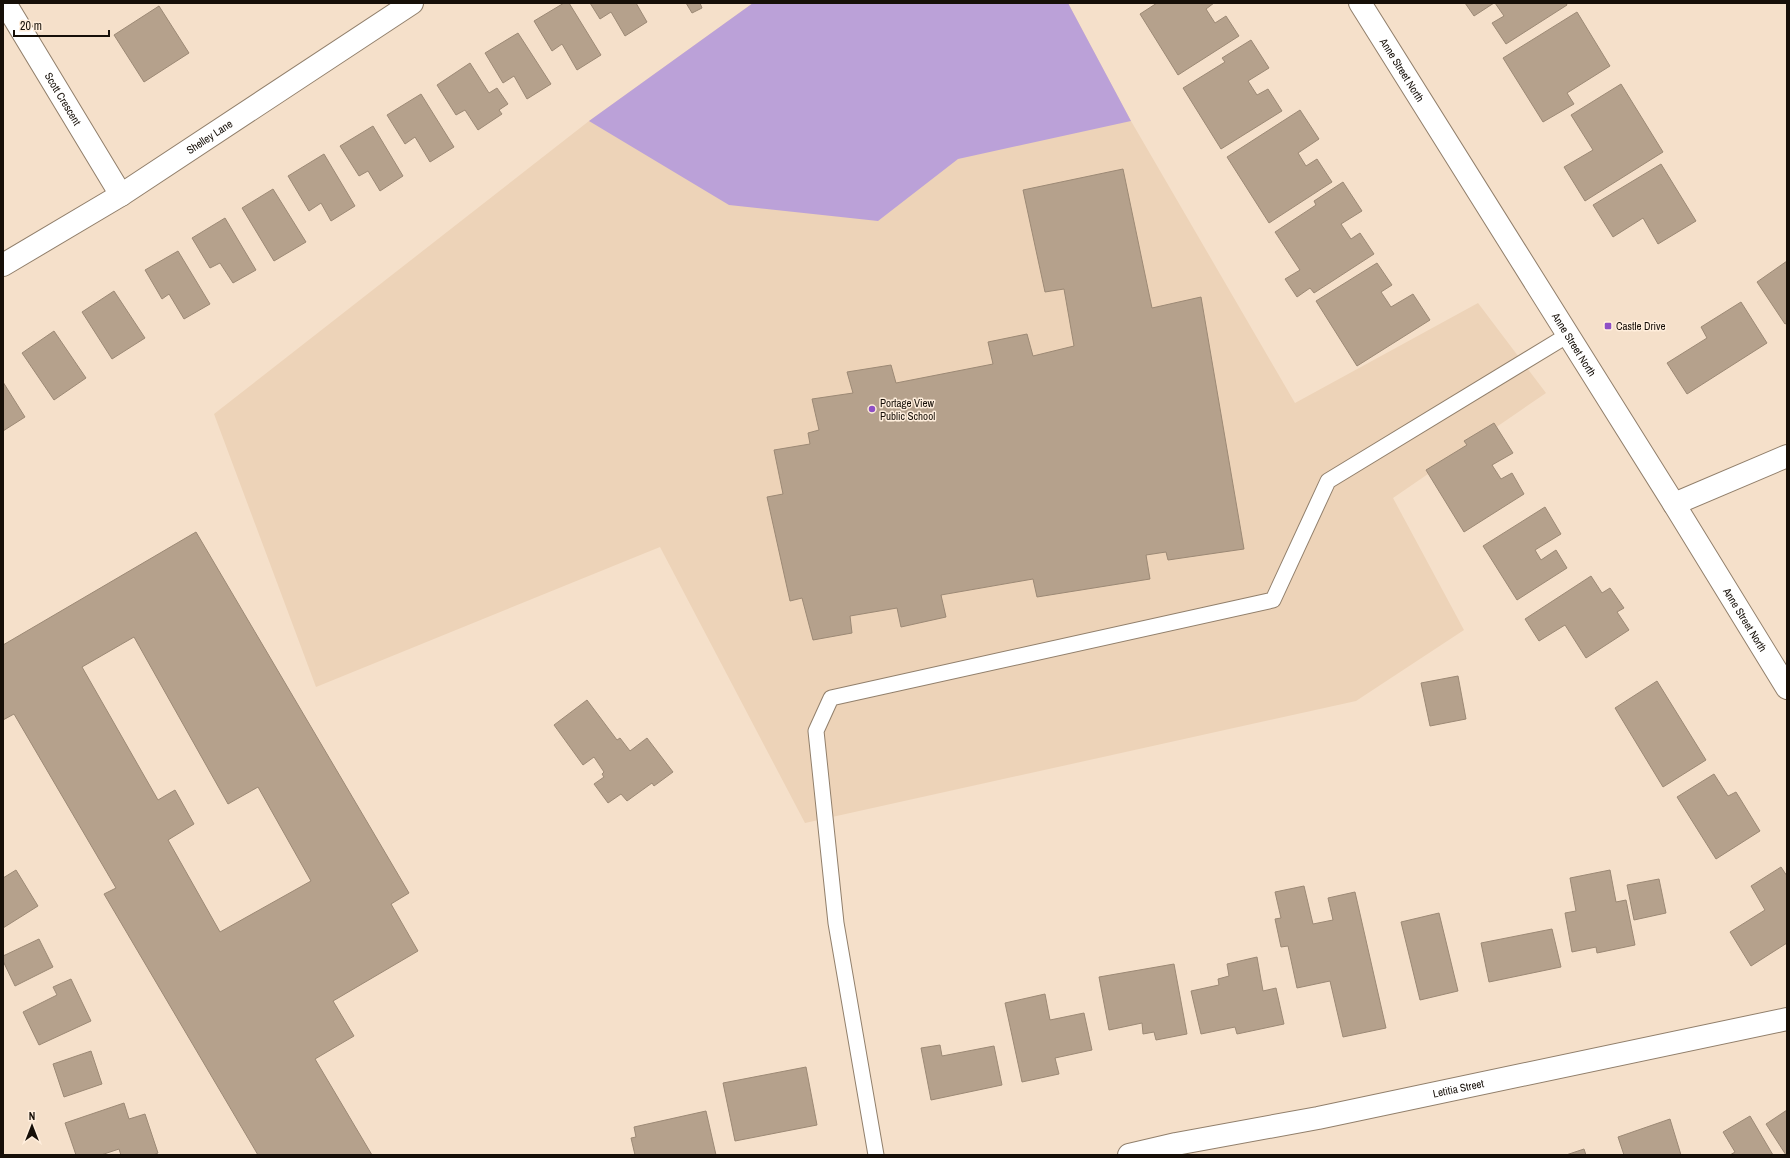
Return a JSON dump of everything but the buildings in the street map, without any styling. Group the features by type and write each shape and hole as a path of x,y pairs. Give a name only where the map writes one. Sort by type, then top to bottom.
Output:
{"street":[{"name":"Scott Crescent","path":"5,3 121,195"},
{"name":"Shelley Lane","path":"3,265 121,195 412,3"},
{"name":"Anne Street North","path":"1360,3 1674,504 1787,688"},
{"path":"1674,504 1787,456"},
{"name":"Letitia Street","path":"1129,1155 1178,1150 1787,1019"}],"lane":[{"path":"876,1155 836,923 816,731 831,698 1273,600 1328,481 1568,335"}],"shaded area":[{"name":"Portage View Public School","path":"753,3 1068,3 1131,121 1295,403 1478,303 1546,393 1393,498 1464,630 1356,701 805,823 660,547 316,687 214,414 589,121"},
{"path":"753,3 1068,3 1131,121 958,159 878,221 729,205 589,121"}],"place":[{"name":"Castle Drive","path":"1608,326"},
{"name":"Portage View Public School","path":"872,409"}]}
